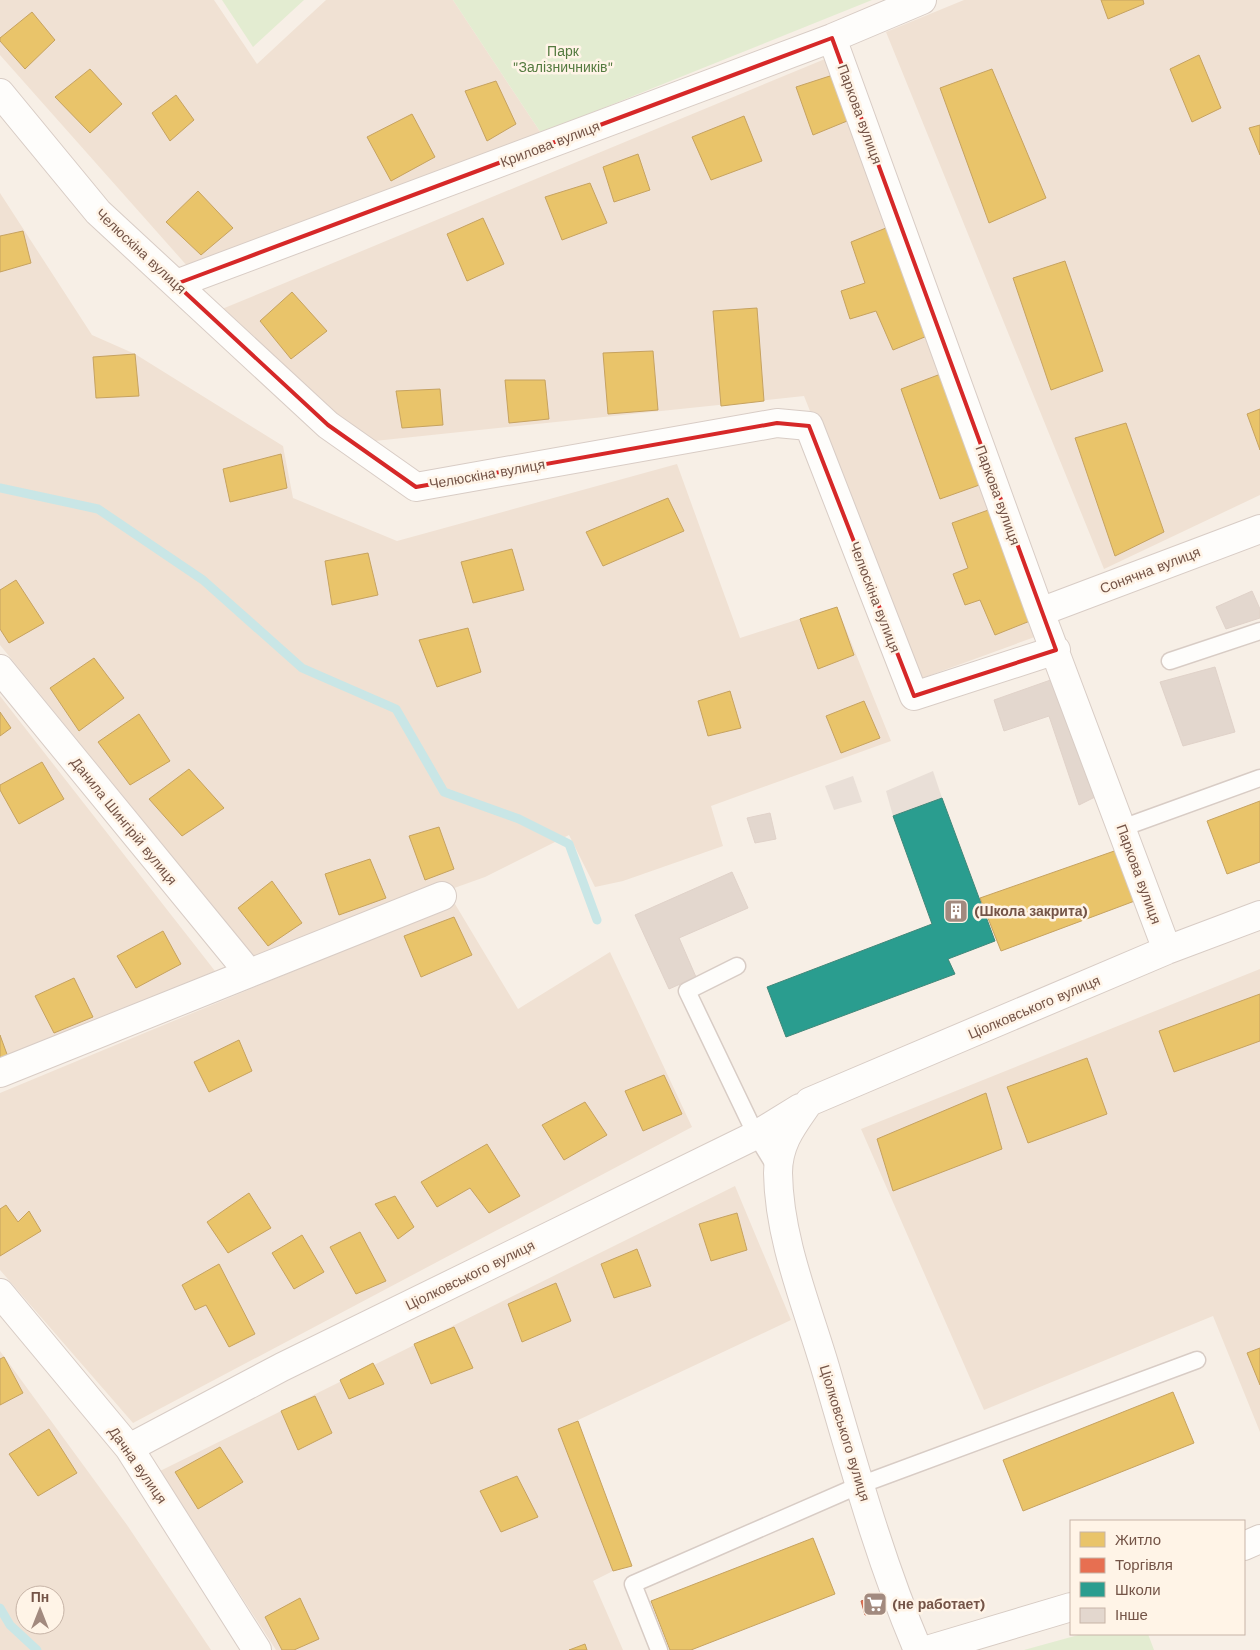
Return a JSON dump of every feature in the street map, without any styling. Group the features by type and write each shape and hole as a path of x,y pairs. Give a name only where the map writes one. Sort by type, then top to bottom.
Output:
{"street":[{"name":"Крилова вулиця","path":"176,284 832,38 922,0"},
{"name":"Паркова вулиця","path":"832,38 1040,612 1056,650 1168,950"},
{"name":"Челюскіна вулиця","path":"0,93 98,212 328,425 416,487 777,423 809,426 914,696 1056,650"},
{"name":"Сонячна вулиця","path":"1040,612 1260,529"},
{"name":"Данила Шингірій вулиця","path":"0,669 249,973"},
{"path":"0,1072 442,896"},
{"name":"Ціолковського вулиця","path":"129,1448 291,1362 756,1135 810,1102 1168,950 1260,915"},
{"name":"Ціолковського вулиця","path":"810,1102 784,1137 778,1171 782,1226 860,1485 901,1610 918,1650"},
{"name":"Дачна вулиця","path":"0,1293 129,1448 257,1650"},
{"path":"1245,1546 1260,1539"},
{"path":"928,1650 1070,1607"}],"lane":[{"path":"1170,661 1260,632"},
{"path":"1122,828 1260,778"},
{"path":"738,966 687,991 756,1135 778,1171"},
{"path":"659,1650 633,1584 860,1485 1197,1360"}],"highlighted area":[{"path":"832,38 1056,650 914,696 809,426 777,423 416,487 328,425 176,284"}],"shaded area":[{"path":"0,0 214,0 257,64 326,0 453,0 541,133 189,268 0,55"},
{"path":"964,0 1260,0 1260,495 1104,569 886,32"},
{"path":"825,59 1043,634 917,680 804,396 365,442 222,309"},
{"path":"0,193 92,335 135,354 283,446 293,498 397,541 677,464 740,638 837,607 891,741 711,806 723,846 623,881 595,887 569,835 485,877 256,959 0,645"},
{"path":"0,696 215,971 0,1068"},
{"path":"933,771 942,798 893,816 886,791"},
{"path":"853,776 862,802 834,810 825,786"},
{"path":"455,904 518,1009 610,952 692,1127 133,1423 0,1270 0,1093"},
{"path":"1260,969 1260,1432 1213,1316 984,1410 861,1129"},
{"path":"735,1186 791,1320 559,1429 613,1571 593,1581 623,1650 276,1650 160,1471"},
{"path":"0,1351 127,1525 211,1650 0,1650"}],"green space":[{"path":"222,0 304,0 253,47"},
{"name":"Парк \"Залізничників\"","path":"453,0 872,0 541,133"},
{"path":"1078,1635 1148,1635 1154,1650 1024,1650"}],"building: Житло":[{"path":"1101,0 1143,0 1144,4 1108,19"},
{"path":"32,12 55,40 25,69 0,41 0,38"},
{"path":"1199,55 1221,108 1192,122 1170,69"},
{"path":"90,69 122,104 90,133 55,97"},
{"path":"992,69 1046,198 989,223 940,88"},
{"path":"836,74 852,119 813,135 796,87"},
{"path":"496,81 516,124 487,141 465,91"},
{"path":"176,95 194,120 170,141 152,113"},
{"path":"412,114 435,157 391,181 367,137"},
{"path":"744,116 762,161 711,180 692,137"},
{"path":"1260,125 1260,155 1249,128"},
{"path":"638,154 650,190 614,202 603,167"},
{"path":"590,183 607,223 562,240 545,197"},
{"path":"198,191 233,228 201,255 166,222"},
{"path":"483,218 504,264 467,281 447,234"},
{"path":"891,226 932,334 893,350 876,311 850,319 841,291 865,283 851,242"},
{"path":"23,231 31,263 0,272 0,236"},
{"path":"1065,261 1103,371 1051,390 1013,278"},
{"path":"292,292 327,331 291,359 260,321"},
{"path":"757,308 764,401 721,406 713,311"},
{"path":"653,351 658,410 608,414 603,353"},
{"path":"135,354 139,396 96,398 93,357"},
{"path":"946,372 985,483 940,499 901,389"},
{"path":"505,380 545,380 549,419 509,423"},
{"path":"440,389 443,425 402,428 396,391"},
{"path":"1260,409 1260,450 1247,414"},
{"path":"1126,423 1164,532 1115,556 1075,438"},
{"path":"281,454 287,488 230,502 223,469"},
{"path":"668,498 684,531 603,566 586,532"},
{"path":"994,508 1035,619 995,635 980,600 965,605 953,574 968,568 952,523"},
{"path":"512,549 524,590 473,603 461,562"},
{"path":"368,553 378,595 332,605 325,561"},
{"path":"16,580 44,623 9,643 0,629 0,590"},
{"path":"837,607 854,655 818,669 800,619"},
{"path":"468,628 481,672 437,687 419,640"},
{"path":"94,658 124,698 79,731 50,688"},
{"path":"730,691 741,728 708,736 698,701"},
{"path":"864,701 880,738 841,753 826,716"},
{"path":"0,712 11,728 0,736"},
{"path":"139,714 170,761 130,785 98,742"},
{"path":"42,762 64,799 19,824 0,790 0,785"},
{"path":"189,769 224,808 182,836 149,799"},
{"path":"1260,801 1260,862 1227,874 1207,821"},
{"path":"439,827 454,869 425,880 409,836"},
{"path":"1120,849 1140,899 1001,951 980,898"},
{"path":"370,859 386,898 339,915 325,874"},
{"path":"272,881 302,923 268,946 238,908"},
{"path":"454,917 472,955 421,977 404,936"},
{"path":"163,931 181,964 136,988 117,956"},
{"path":"74,978 93,1017 54,1033 35,996"},
{"path":"1260,994 1260,1041 1174,1072 1159,1031"},
{"path":"0,1035 8,1057 0,1061"},
{"path":"239,1040 252,1071 209,1092 194,1062"},
{"path":"1087,1058 1107,1114 1028,1143 1007,1087"},
{"path":"664,1075 682,1114 643,1131 625,1091"},
{"path":"986,1093 1002,1149 893,1191 877,1139"},
{"path":"585,1102 607,1135 564,1160 542,1125"},
{"path":"487,1144 520,1196 489,1213 470,1188 437,1207 421,1182"},
{"path":"249,1193 271,1228 228,1253 207,1222"},
{"path":"395,1196 414,1227 398,1239 375,1204"},
{"path":"6,1205 18,1222 29,1211 41,1231 0,1256 0,1209"},
{"path":"737,1213 747,1250 711,1261 699,1224"},
{"path":"360,1232 386,1281 356,1294 330,1247"},
{"path":"302,1235 324,1272 294,1289 272,1253"},
{"path":"637,1249 651,1286 614,1298 601,1264"},
{"path":"219,1264 255,1334 229,1347 206,1305 195,1310 182,1285"},
{"path":"556,1283 571,1321 522,1342 508,1304"},
{"path":"454,1327 473,1368 431,1384 414,1344"},
{"path":"1260,1348 1260,1385 1247,1353"},
{"path":"4,1357 23,1393 0,1405 0,1359"},
{"path":"373,1363 384,1384 349,1399 340,1380"},
{"path":"1173,1392 1194,1443 1023,1511 1003,1460"},
{"path":"315,1396 332,1433 298,1450 281,1411"},
{"path":"578,1421 632,1566 613,1571 558,1429"},
{"path":"49,1429 77,1473 38,1496 9,1454"},
{"path":"220,1447 243,1482 198,1509 175,1472"},
{"path":"517,1476 538,1517 501,1532 480,1491"},
{"path":"813,1538 835,1594 691,1650 670,1650 651,1601"},
{"path":"300,1598 319,1639 294,1650 282,1650 265,1617"},
{"path":"585,1644 587,1650 569,1650"}],"building: Торгівля":[{"name":"(не работает)","path":"884,1593 889,1608 865,1615 861,1601"}],"building: Школи":[{"name":"(Школа закрита)","path":"942,798 995,941 948,959 955,974 786,1037 767,987 932,924 893,816"}],"building: Інше":[{"path":"1252,591 1260,609 1260,618 1226,629 1216,607"},
{"path":"1215,667 1235,732 1183,746 1160,682"},
{"path":"1059,677 1101,794 1079,805 1049,716 1004,731 994,700"},
{"path":"770,813 776,839 755,843 747,818"},
{"path":"732,872 748,908 679,938 696,977 669,989 635,915"}],"waterway":[{"path":"0,488 98,509 203,580 302,668 396,709 444,792 519,819 569,844 597,920"},
{"path":"0,1608 10,1625 37,1650"}],"place":[{"name":"(Школа закрита)","path":"956,911"},
{"name":"(не работает)","path":"875,1604"}]}
